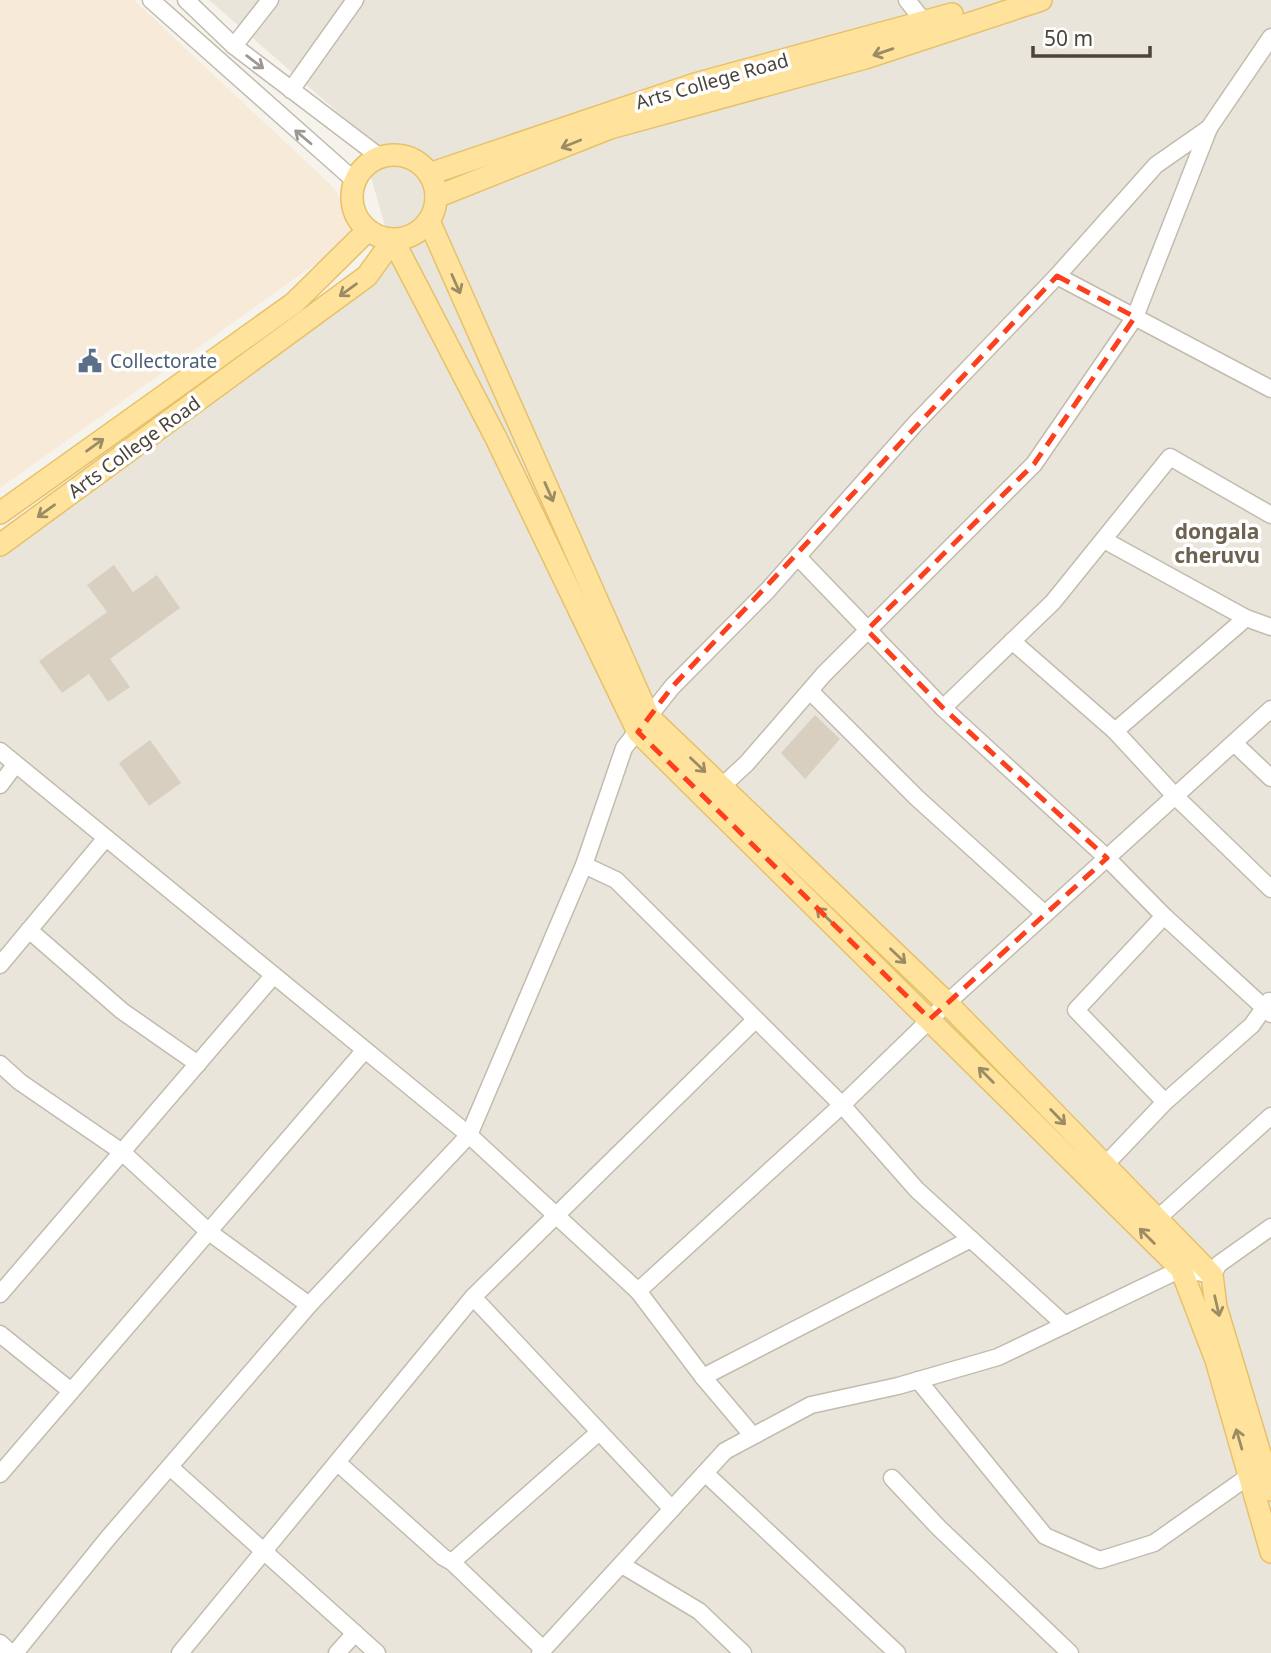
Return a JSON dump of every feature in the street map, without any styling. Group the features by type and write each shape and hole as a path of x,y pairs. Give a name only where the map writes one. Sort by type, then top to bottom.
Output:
{"main road":[{"name":"Arts College Road","path":"429,174 695,84 925,23 999,0"},
{"path":"436,197 610,128 865,58 1041,0"},
{"path":"407,157 429,174 436,197 429,222 413,235 393,240 368,230 353,208 355,181 361,171 380,158 407,157"},
{"path":"429,222 643,725 722,787 947,1003 1212,1275 1216,1307 1257,1471 1271,1552"},
{"path":"0,513 294,303 368,230"},
{"path":"393,240 643,725 930,1019 1181,1269 1257,1471 1271,1490"},
{"name":"Arts College Road","path":"0,545 367,276 393,240"}],"street":[{"path":"151,0 355,181"},
{"path":"186,0 234,46 380,158"},
{"path":"234,46 270,0"},
{"path":"291,90 355,0"},
{"path":"907,0 925,23"},
{"path":"722,787 869,629 1034,464 1135,317 1209,128 1271,37"},
{"path":"0,1643 13,1653 310,1305 469,1135 584,865 624,748 672,687 798,557 915,424 1057,276 1156,165 1209,128"},
{"path":"1057,276 1271,389"},
{"path":"943,708 1053,602 1170,457 1271,514"},
{"path":"1104,540 1246,618 1271,627"},
{"path":"798,557 943,708 1107,858 1164,916 1269,1007 1165,1102 1105,1165"},
{"path":"1115,731 1246,618"},
{"path":"1012,641 1115,731 1175,796 1271,889"},
{"path":"810,691 917,797 1045,914"},
{"path":"638,1291 842,1105 947,1003 1271,709"},
{"path":"1234,743 1271,778"},
{"path":"0,751 363,1051 469,1135 638,1291 703,1377 753,1436"},
{"path":"0,785 15,765"},
{"path":"0,965 105,839"},
{"path":"584,865 616,880 842,1105 917,1190 1065,1325"},
{"path":"1164,916 1076,1010 1165,1102"},
{"path":"29,930 122,1011 198,1064"},
{"path":"0,1294 273,976"},
{"path":"180,1653 473,1297 755,1020"},
{"path":"0,1474 363,1051"},
{"path":"0,1064 20,1082 122,1152 209,1231 310,1305"},
{"path":"1157,1219 1271,1116"},
{"path":"338,1463 443,1557 452,1562 542,1651 725,1451 811,1405 918,1380 998,1357 1181,1269 1212,1275 1219,1264 1271,1227"},
{"path":"703,1377 971,1239"},
{"path":"473,1297 672,1509"},
{"path":"0,1334 71,1391"},
{"path":"918,1380 1045,1536 1100,1559 1154,1543 1257,1471"},
{"path":"452,1562 598,1433"},
{"path":"170,1468 377,1653"},
{"path":"705,1473 897,1653"},
{"path":"892,1478 939,1528 1069,1653"},
{"path":"622,1564 699,1611 743,1653"},
{"path":"337,1653 355,1633"}],"highlighted area":[{"path":"1057,276 1135,317 1034,464 867,630 943,708 1107,858 930,1019 638,732 672,687"}],"shaded area":[{"name":"Collectorate","path":"0,0 134,0 334,188 359,233 0,488"},
{"path":"209,0 1271,0 1271,1653 0,1653 0,540 394,257 357,129"}],"building":[{"path":"114,565 133,592 157,575 180,608 110,659 130,687 108,702 89,674 62,693 39,661 107,612 87,585"},
{"path":"815,715 840,739 805,779 781,753"},
{"path":"150,740 181,783 149,806 119,763"}],"place":[{"name":"Collectorate","path":"90,361"}],"district":[{"name":"dongala cheruvu","path":"1217,543"}]}
